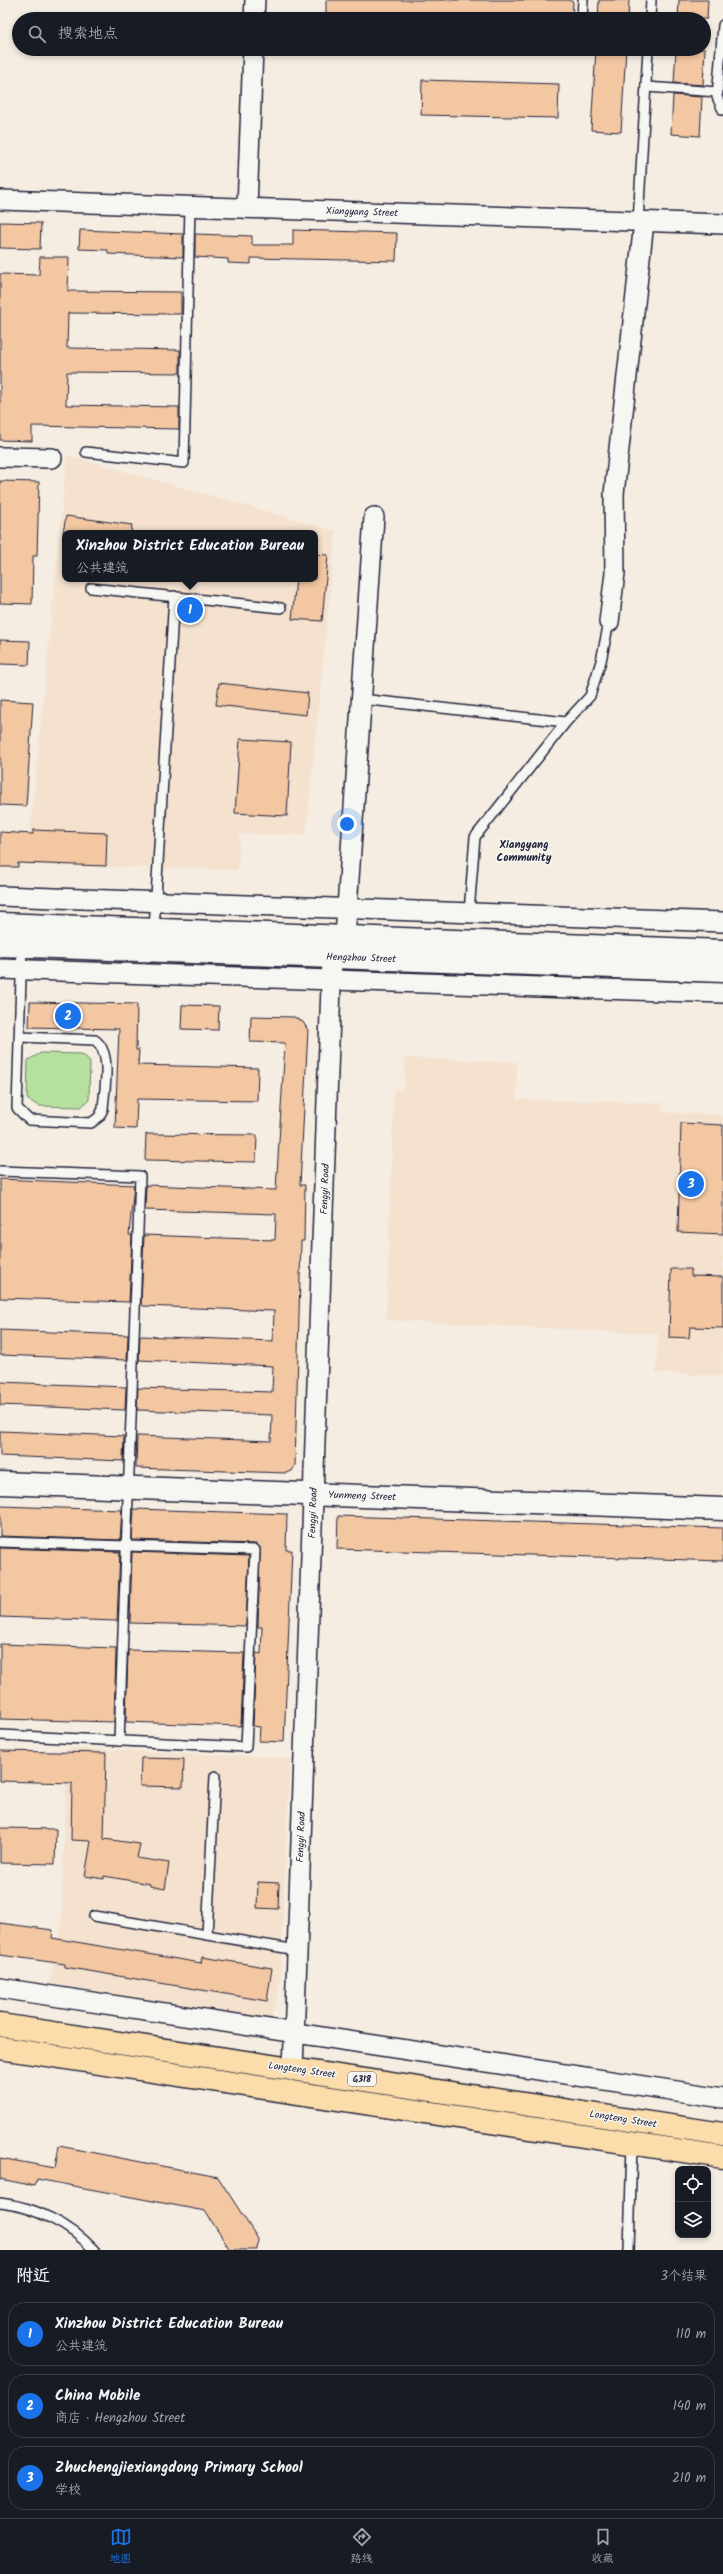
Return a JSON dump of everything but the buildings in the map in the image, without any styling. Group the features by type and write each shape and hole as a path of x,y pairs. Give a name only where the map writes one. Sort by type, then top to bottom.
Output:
{"highway":[{"name":"Longteng Street","path":"0,2025 723,2134"},
{"name":"G318","path":"0,2048 723,2157"}],"main road":[{"name":"Hengzhou Street","path":"0,924 723,951"},
{"name":"Hengzhou Street","path":"0,945 723,971"},
{"name":"Yunmeng Street","path":"0,1483 723,1509"}],"street":[{"path":"254,12 255,0"},
{"path":"246,208 253,56"},
{"name":"Xiangyang Street","path":"0,200 723,224"},
{"path":"608,622 616,574 614,494 641,222"},
{"path":"0,457 52,458"},
{"path":"345,937 374,517"},
{"path":"0,896 347,907 723,922"},
{"name":"Fengyi Road","path":"293,2069 332,957"},
{"path":"0,968 723,992"},
{"path":"0,1988 723,2098"}],"lane":[{"path":"583,12 584,0"},
{"path":"650,12 651,0"},
{"path":"723,25 717,97 723,110"},
{"path":"641,222 648,56"},
{"path":"646,87 718,92"},
{"path":"86,452 184,463 190,206"},
{"path":"91,588 281,608"},
{"path":"154,930 174,596"},
{"path":"469,912 475,837 566,722 590,696 601,661 608,622"},
{"path":"361,699 566,722"},
{"path":"19,1037 95,1040 100,1044 105,1056 103,1109 99,1117 91,1123 28,1120 23,1116 18,1108 19,1037 22,946"},
{"path":"0,1171 140,1176 119,1741"},
{"path":"0,1542 255,1550 246,1747 0,1735"},
{"path":"207,1935 215,1776"},
{"path":"94,1916 297,1950"},
{"path":"629,2250 632,2143"},
{"path":"0,2203 25,2208 57,2222 84,2240 94,2250"}],"shaded area":[{"path":"67,455 336,531 306,835 240,834 238,870 27,865"},
{"path":"405,1058 517,1062 516,1099 663,1103 662,1112 723,1115 723,1376 656,1373 658,1334 386,1320 394,1089 404,1090"},
{"path":"67,1748 290,1758 280,1986 271,2020 50,1984 61,1926"}],"green space":[{"path":"41,1053 82,1054 90,1061 89,1100 81,1107 39,1106 27,1099 28,1060"}],"place":[{"name":"Xinzhou District Education Bureau","path":"190,610"},
{"name":"China Mobile","path":"68,1016"},
{"name":"Zhuchengjiexiangdong Primary School","path":"691,1184"}],"district":[{"name":"Xiangyang Community","path":"524,851"}]}
